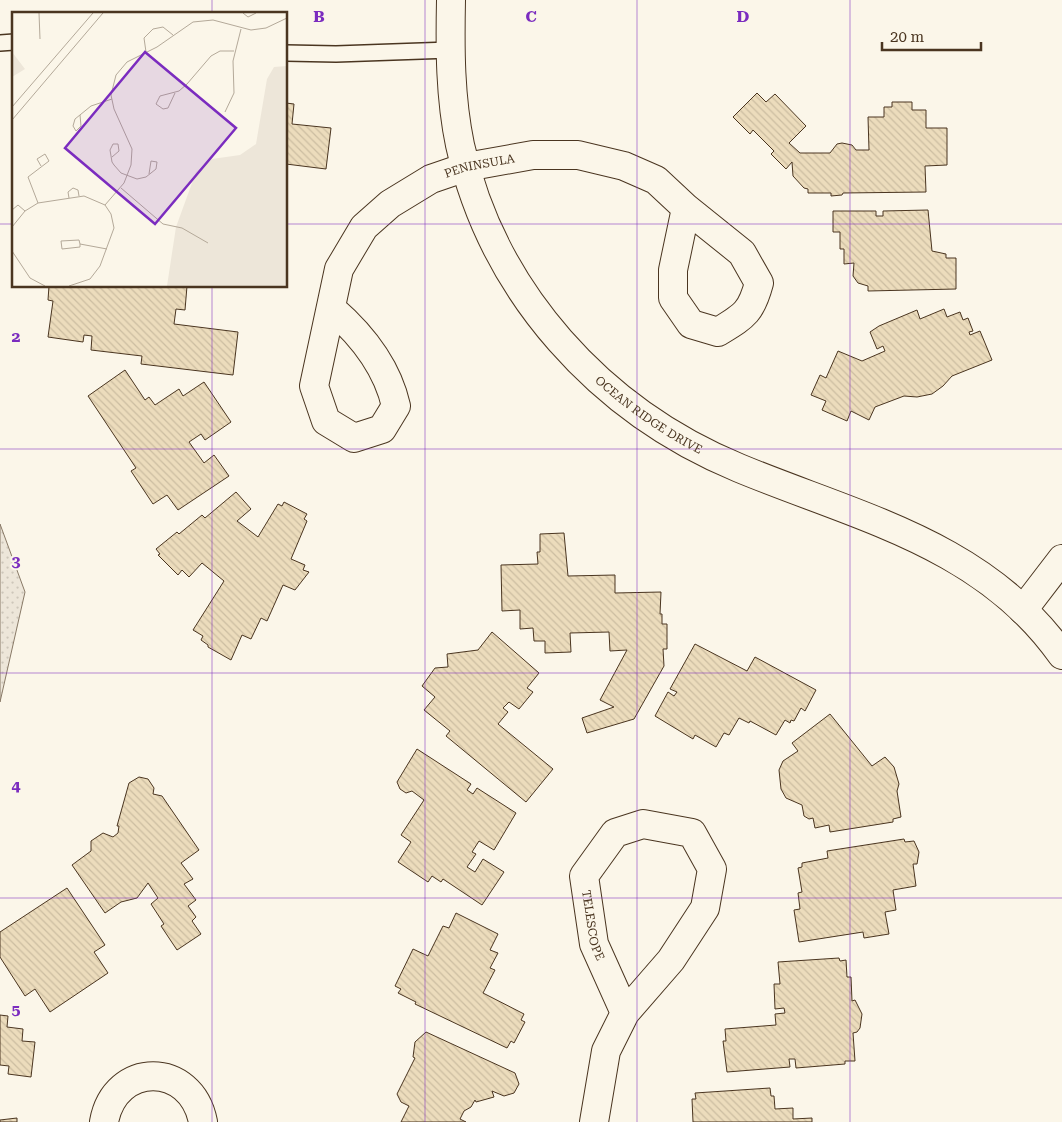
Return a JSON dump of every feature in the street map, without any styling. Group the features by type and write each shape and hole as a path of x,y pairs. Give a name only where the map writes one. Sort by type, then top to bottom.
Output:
{"street":[{"name":"OCEAN RIDGE DRIVE","path":"451,0 450,50 453,101 466,167 488,229 510,271 535,311 565,348 598,381 654,424 694,448 738,468 916,537 951,555 999,588 1050,638 1062,655"},
{"name":"PENINSULA","path":"332,309 339,269 364,227 390,204 431,179 466,167 533,155 578,156 624,166 656,180 686,208"},
{"path":"1023,610 1062,559"},
{"name":"TELESCOPE","path":"594,1122 606,1051 625,1013 671,960 705,908 712,869 692,833 643,824 615,833 584,876 594,944 625,1013"},
{"path":"104,1122 107,1107 118,1090 134,1080 154,1076 173,1080 189,1090 200,1106 203,1122"}],"lane":[{"path":"288,53 336,54 450,50"}],"shaded area":[{"path":"0,524 25,592 0,702"}],"building":[{"path":"757,93 766,102 775,94 806,126 789,143 800,153 830,153 837,144 842,143 852,145 856,150 869,150 868,117 884,117 884,107 892,107 892,102 912,102 912,110 926,110 926,128 947,128 947,165 925,166 926,192 843,193 842,195 831,196 831,193 808,193 808,189 804,188 793,176 792,162 786,169 771,154 774,151 753,130 750,134 733,117"},
{"path":"288,103 294,104 292,124 331,128 326,169 288,164"},
{"path":"928,210 932,251 946,254 946,258 956,258 956,289 868,291 868,286 858,283 853,276 854,263 844,264 844,249 840,249 840,232 833,232 833,211 876,211 876,216 883,216 883,211"},
{"path":"49,288 187,288 185,310 176,309 174,324 238,332 233,375 141,364 142,356 91,350 92,336 84,335 83,342 48,337 53,301 48,300"},
{"path":"944,309 947,317 960,312 963,320 968,318 973,331 969,332 970,335 980,331 992,360 952,376 932,394 917,397 904,396 875,407 869,420 851,411 847,421 822,410 826,401 811,395 820,375 826,378 838,351 862,361 885,351 883,346 877,349 870,332 879,326 917,310 920,319"},
{"path":"125,370 145,400 149,397 155,405 179,389 183,396 204,382 231,422 205,440 201,434 189,442 204,463 214,455 229,476 178,510 167,495 153,504 131,471 136,468 88,396"},
{"path":"236,492 251,509 237,521 258,537 278,504 282,506 284,502 307,514 304,519 307,521 291,559 305,565 303,570 309,572 295,590 283,585 267,621 261,618 251,639 242,635 231,660 208,647 201,640 203,636 193,630 224,581 202,563 189,577 182,570 178,575 158,555 160,554 156,549 177,532 179,534 202,515 205,518"},
{"path":"564,533 568,576 615,575 615,593 661,592 660,614 662,614 662,624 667,624 667,649 663,649 664,666 634,719 587,733 582,718 614,707 600,700 627,650 610,651 609,632 570,633 571,652 545,653 545,641 534,641 533,628 520,629 520,610 502,611 501,565 538,564 537,552 540,552 540,534"},
{"path":"492,632 539,673 527,688 533,692 519,709 509,702 503,708 508,712 498,724 553,769 526,802 446,736 450,731 424,710 435,697 422,686 435,668 448,667 447,654 478,650"},
{"path":"695,644 747,671 755,657 816,690 805,711 801,708 794,721 791,720 790,723 785,720 776,735 750,721 749,723 739,718 729,735 724,733 716,747 695,735 693,739 655,716 668,692 674,696 677,692 670,689"},
{"path":"830,714 872,766 885,757 894,767 899,784 897,791 901,817 893,819 893,822 830,832 829,825 815,828 813,818 809,819 804,816 802,805 786,798 781,789 779,770 783,761 798,751 792,743"},
{"path":"417,749 471,784 467,790 473,794 477,788 516,813 494,850 479,841 472,852 476,854 467,867 475,872 483,859 504,872 482,905 443,879 441,882 432,876 428,882 398,862 411,842 401,835 424,800 412,791 406,793 400,789 397,782"},
{"path":"139,777 148,779 154,788 153,794 162,796 199,850 181,863 193,879 184,884 196,900 188,906 196,917 192,921 201,934 177,950 161,926 164,924 151,904 158,898 148,883 137,898 121,902 105,913 72,865 91,851 91,841 103,833 113,837 118,833 119,826 117,826 129,783"},
{"path":"904,839 905,842 914,841 919,852 917,864 913,864 916,886 893,890 896,910 885,912 889,934 864,938 863,932 799,942 794,910 800,909 798,893 802,892 798,868 802,867 802,863 828,858 827,851"},
{"path":"67,888 105,945 94,952 108,973 50,1012 35,989 25,996 0,957 0,932"},
{"path":"456,913 498,934 490,950 498,953 490,968 495,970 483,993 524,1014 521,1020 525,1022 514,1043 511,1041 507,1048 415,1004 416,1002 398,993 401,989 395,986 413,949 428,956 443,926 449,928"},
{"path":"839,958 840,961 846,960 847,977 851,977 852,1001 855,1000 862,1014 860,1028 857,1032 853,1033 855,1061 845,1061 845,1064 796,1068 795,1059 789,1059 790,1067 727,1072 723,1041 726,1041 725,1029 776,1025 775,1014 785,1013 784,1008 775,1009 774,984 780,984 778,962"},
{"path":"0,1015 8,1016 7,1027 23,1029 22,1041 35,1042 31,1077 8,1074 9,1066 0,1065"},
{"path":"426,1032 515,1073 519,1084 514,1093 504,1096 492,1091 494,1097 476,1102 475,1100 471,1107 464,1111 460,1119 466,1122 401,1122 409,1106 401,1102 397,1094 415,1058 413,1057 415,1042"},
{"path":"770,1088 771,1096 774,1096 775,1109 793,1108 793,1119 812,1118 812,1122 693,1122 692,1099 696,1099 695,1093"},
{"path":"17,1118 17,1122 0,1122 0,1120"}]}
